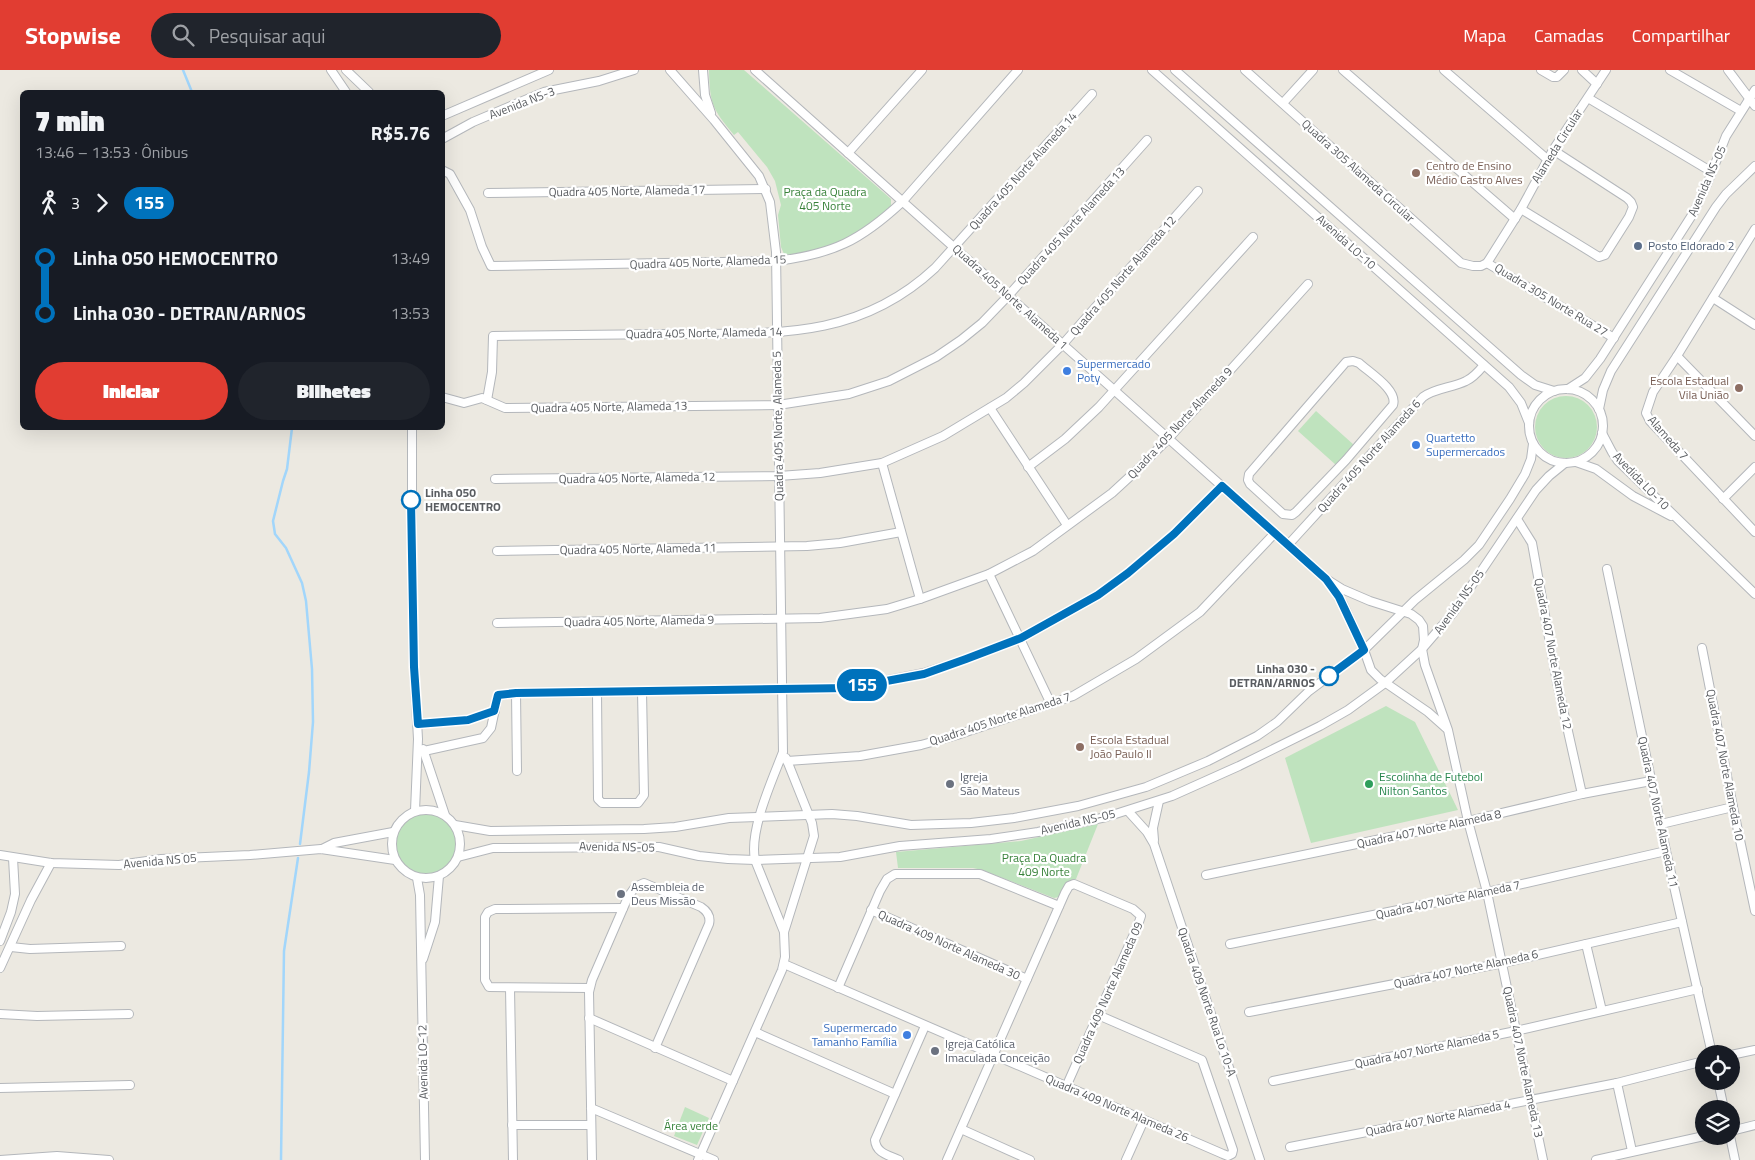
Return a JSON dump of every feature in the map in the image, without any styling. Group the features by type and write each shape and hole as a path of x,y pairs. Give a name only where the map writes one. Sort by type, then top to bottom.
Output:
{"street":[{"path":"331,70 345,90"},
{"path":"346,70 367,90"},
{"name":"Avenida NS-3","path":"445,115 549,70"},
{"name":"Avenida NS-3","path":"445,137 473,122 544,92 599,81 634,70"},
{"name":"Quadra 405 Norte, Alameda 5","path":"670,70 754,167 766,189 772,216 776,261 783,752"},
{"name":"Quadra 405 Norte, Alameda 5","path":"703,70 705,95 714,120"},
{"name":"Quadra 405 Norte, Alameda 1","path":"754,70 1326,579"},
{"path":"848,153 922,70"},
{"name":"Quadra 405 Norte, Alameda 15","path":"445,172 450,174 470,210 486,259 491,266 776,261 816,255 845,244 872,228 902,202 1018,70"},
{"name":"Avenida LO-10","path":"1152,70 1514,392 1529,423"},
{"name":"Avenida LO-10","path":"1175,70 1521,375 1535,385 1554,391"},
{"name":"Quadra 305 Alameda Circular","path":"1245,70 1462,263 1481,266 1487,262"},
{"path":"1343,70 1515,219"},
{"path":"1444,70 1547,159"},
{"path":"1541,70 1553,77 1564,70"},
{"path":"1582,70 1597,84"},
{"name":"Alameda Circular","path":"1487,262 1521,209 1547,159 1606,70"},
{"path":"1670,70 1741,112"},
{"path":"1728,70 1755,106"},
{"path":"1283,103 1308,72"},
{"name":"Avenida NS-05","path":"1568,390 1589,374 1692,216 1726,136 1755,90"},
{"name":"Quadra 405 Norte Alameda 14","path":"955,248 1092,94"},
{"path":"1588,98 1712,172"},
{"name":"Quadra 405 Norte Alameda 13","path":"778,405 849,394 869,388 899,376 936,357 961,340 982,324 1147,140"},
{"path":"1521,209 1599,257 1605,255 1629,217 1633,207 1627,198 1553,150"},
{"name":"Avenida NS-05","path":"1602,433 1602,421 1599,410 1603,390 1611,371 1716,207 1726,194 1755,166"},
{"name":"Quadra 405 Norte, Alameda 17","path":"488,194 766,189"},
{"name":"Quadra 405 Norte Alameda 12","path":"779,476 820,473 882,463 943,436 990,408 1024,383 1063,344 1198,191"},
{"name":"Alameda 7","path":"1755,230 1653,392 1646,413 1650,421 1755,532"},
{"path":"1028,467 1084,422 1115,391 1253,237"},
{"path":"1747,241 1755,246"},
{"name":"Quadra 405 Norte, Alameda 14","path":"487,400 492,372 493,336 777,333 830,325 872,311 903,294 924,279 955,248"},
{"name":"Quadra 305 Norte Rua 27","path":"1487,262 1614,338"},
{"name":"Quadra 405 Norte Alameda 9","path":"781,618 820,618 887,609 989,574 1033,552 1112,493 1137,470 1169,438 1308,284"},
{"path":"1713,298 1755,325"},
{"path":"1677,356 1755,436"},
{"path":"1353,361 1359,363 1392,392 1394,400 1393,405 1346,460 1292,515 1283,514 1248,480 1249,474 1316,396 1346,362 1353,361"},
{"name":"Quadra 405 Norte Alameda 6","path":"1288,545 1423,397 1432,392 1466,381 1473,377 1484,365"},
{"path":"1529,423 1532,411 1538,402 1554,391 1568,390 1578,392 1586,396 1599,410"},
{"name":"Quadra 405 Norte, Alameda 13","path":"445,398 464,402 482,398 505,408 778,405"},
{"path":"990,408 1067,525"},
{"name":"Avenida NS-05","path":"454,826 490,830 644,829 675,827 718,819 847,814 911,825 970,823 1040,814 1121,795 1168,778 1228,752 1277,722 1309,691 1364,650 1415,600 1464,560 1485,538 1527,470 1533,444 1529,434 1529,423"},
{"path":"412,430 412,584 414,667 418,724 415,811"},
{"path":"1533,444 1548,459 1565,463 1576,462 1587,457 1593,451 1602,433"},
{"name":"Avedida LO-10","path":"1602,433 1616,459 1755,594"},
{"path":"1346,460 1356,469"},
{"name":"Avedida LO-10","path":"1576,462 1599,472 1627,492 1685,525"},
{"path":"882,463 920,599"},
{"name":"Avenida NS-05","path":"458,857 493,848 653,847 709,857 755,860 840,857 908,845 1019,835 1091,820 1160,801 1223,774 1320,726 1354,706 1385,683 1422,649 1453,613 1540,484 1565,463"},
{"path":"1723,500 1755,467"},
{"name":"Quadra 405 Norte, Alameda 12","path":"495,479 779,476"},
{"path":"424,751 483,738 492,728 498,695 516,693 849,688 924,674 1021,638 1098,595 1128,573 1174,534 1222,486"},
{"name":"Quadra 407 Norte Alameda 12","path":"1517,519 1532,543 1557,682 1582,794"},
{"name":"Quadra 405 Norte, Alameda 11","path":"497,551 807,546 840,543 901,532"},
{"name":"Quadra 405 Norte Alameda 7","path":"787,761 860,756 920,744 957,735 1073,696 1136,658 1200,612 1275,533"},
{"name":"Quadra 407 Norte Alameda 11","path":"1607,569 1666,851 1710,1045"},
{"path":"989,574 1051,704"},
{"path":"1326,579 1370,601 1404,611"},
{"path":"1326,579 1339,597 1364,650 1371,670 1385,683 1448,730"},
{"name":"Quadra 407 Norte Alameda 13","path":"1404,611 1422,623 1424,640 1422,649 1430,681 1448,730 1468,822 1487,892 1543,1160"},
{"name":"Quadra 405 Norte, Alameda 9","path":"497,622 781,618"},
{"name":"Quadra 407 Norte Alameda 10","path":"1702,648 1755,911"},
{"path":"597,692 598,800 602,803 638,803 644,795 642,691"},
{"path":"516,693 517,771"},
{"path":"418,724 468,720 494,711"},
{"path":"418,739 424,751 445,815 458,831 460,842 458,857 448,871 428,879 417,878 408,874 395,860 392,851 393,832 398,823 415,811 436,811 445,815"},
{"path":"700,1157 784,964 784,932 814,836 812,823 783,752"},
{"path":"783,752 760,816 754,842 755,860 784,932"},
{"name":"Quadra 407 Norte Alameda 8","path":"1206,875 1468,822 1582,794 1651,781"},
{"name":"Quadra 409 Norte Rua Lo 10-A","path":"1154,844 1153,828 1160,801"},
{"path":"1661,824 1733,807"},
{"name":"Quadra 409 Norte Rua Lo 10-A","path":"1128,811 1147,832 1154,844 1260,1160"},
{"name":"Avenida NS 05","path":"320,849 334,843 393,832"},
{"name":"Avenida NS 05","path":"0,855 50,863 118,865 161,859 250,855 320,849 395,860"},
{"name":"Quadra 407 Norte Alameda 7","path":"1230,944 1487,892 1666,851"},
{"path":"0,939 15,894 12,858"},
{"path":"0,968 50,863"},
{"path":"838,988 880,891 888,879 900,873 980,874 1059,906 947,1160"},
{"name":"Avenida LO-12","path":"421,965 435,922 439,876"},
{"name":"Avenida LO-12","path":"417,878 420,895 425,1160"},
{"path":"592,1160 589,988 631,892 637,885 643,883 703,908 708,914 709,924 655,1048"},
{"name":"Quadra 409 Norte Alameda 09","path":"1059,906 1066,890 1074,884 1133,909 1141,916 1066,1086"},
{"path":"589,988 493,988 487,986 485,980 484,922 488,912 495,909 623,908"},
{"name":"Quadra 409 Norte Alameda 30","path":"871,910 1027,979"},
{"name":"Quadra 407 Norte Alameda 6","path":"1249,1012 1503,963 1682,922"},
{"path":"1586,944 1602,1011"},
{"path":"11,947 30,949 121,946"},
{"name":"Quadra 409 Norte Alameda 26","path":"784,964 1225,1155 1230,1155 1233,1150 1202,1060 1098,1015"},
{"path":"510,988 513,1160"},
{"name":"Quadra 407 Norte Alameda 5","path":"1274,1081 1516,1031 1698,989"},
{"path":"0,1014 37,1016 129,1014"},
{"path":"589,1018 733,1081"},
{"path":"899,1160 881,1152 875,1142 925,1026"},
{"path":"755,1032 895,1094"},
{"path":"1740,1053 1755,1050"},
{"name":"Quadra 407 Norte Alameda 4","path":"1290,1147 1617,1083 1695,1063"},
{"path":"1617,1083 1632,1151"},
{"path":"0,1088 130,1085"},
{"path":"591,1108 700,1157 714,1160"},
{"path":"1126,1160 1144,1120"},
{"path":"512,1125 591,1125"},
{"path":"1740,1128 1755,1125"},
{"path":"961,1129 1030,1160"},
{"path":"1596,1160 1695,1138"},
{"path":"1732,1145 1735,1160"},
{"path":"0,1160 57,1156 109,1160"}],"green space":[{"name":"Praça da Quadra 405 Norte","path":"709,70 744,70 891,199 891,206 870,223 842,240 811,252 796,255 784,254 781,247 778,215 781,205 775,181 767,167 738,132 734,135 717,112 710,91"},
{"path":"1560,396 1572,396 1588,405 1595,415 1597,427 1595,439 1588,449 1572,458 1560,458 1549,453 1540,444 1535,433 1535,421 1540,410 1549,401"},
{"path":"1316,411 1354,445 1336,465 1298,431"},
{"name":"Escolinha de Futebol Nilton Santos","path":"1386,706 1415,722 1458,810 1311,843 1285,758"},
{"path":"426,813 438,815 448,822 455,832 457,844 455,856 448,866 438,873 426,875 414,873 404,866 397,856 395,844 397,832 404,822 414,815"},
{"name":"Praça Da Quadra 409 Norte","path":"1098,824 1076,879 1067,882 1061,895 1057,898 973,868 898,868 896,852 1021,841"},
{"name":"Área verde","path":"685,1107 709,1118 697,1145 674,1136"}],"waterway":[{"path":"183,70 191,90"},
{"path":"292,430 287,469 273,521 275,534 286,548 302,583 306,601 312,669 313,722 300,844"},
{"path":"281,1160 284,951 298,858"}],"bus line":[{"name":"155","path":"411,500 414,667 418,724 468,720 494,711 498,695 516,693 849,688 924,674 1021,638 1098,595 1128,573 1174,534 1222,486 1326,579 1339,597 1364,650 1329,676"}],"place":[{"name":"Centro de Ensino Médio Castro Alves","path":"1416,173"},
{"name":"Posto Eldorado 2","path":"1638,246"},
{"name":"Supermercado Poty","path":"1067,371"},
{"name":"Escola Estadual Vila União","path":"1739,388"},
{"name":"Quartetto Supermercados","path":"1416,445"},
{"name":"Linha 050 HEMOCENTRO","path":"411,500"},
{"name":"Linha 030 - DETRAN/ARNOS","path":"1329,676"},
{"name":"Escola Estadual João Paulo II","path":"1080,747"},
{"name":"Igreja São Mateus","path":"950,784"},
{"name":"Escolinha de Futebol Nilton Santos","path":"1369,784"},
{"name":"Assembleia de Deus Missão","path":"621,894"},
{"name":"Supermercado Tamanho Família","path":"907,1035"},
{"name":"Igreja Católica Imaculada Conceição","path":"935,1051"}]}
